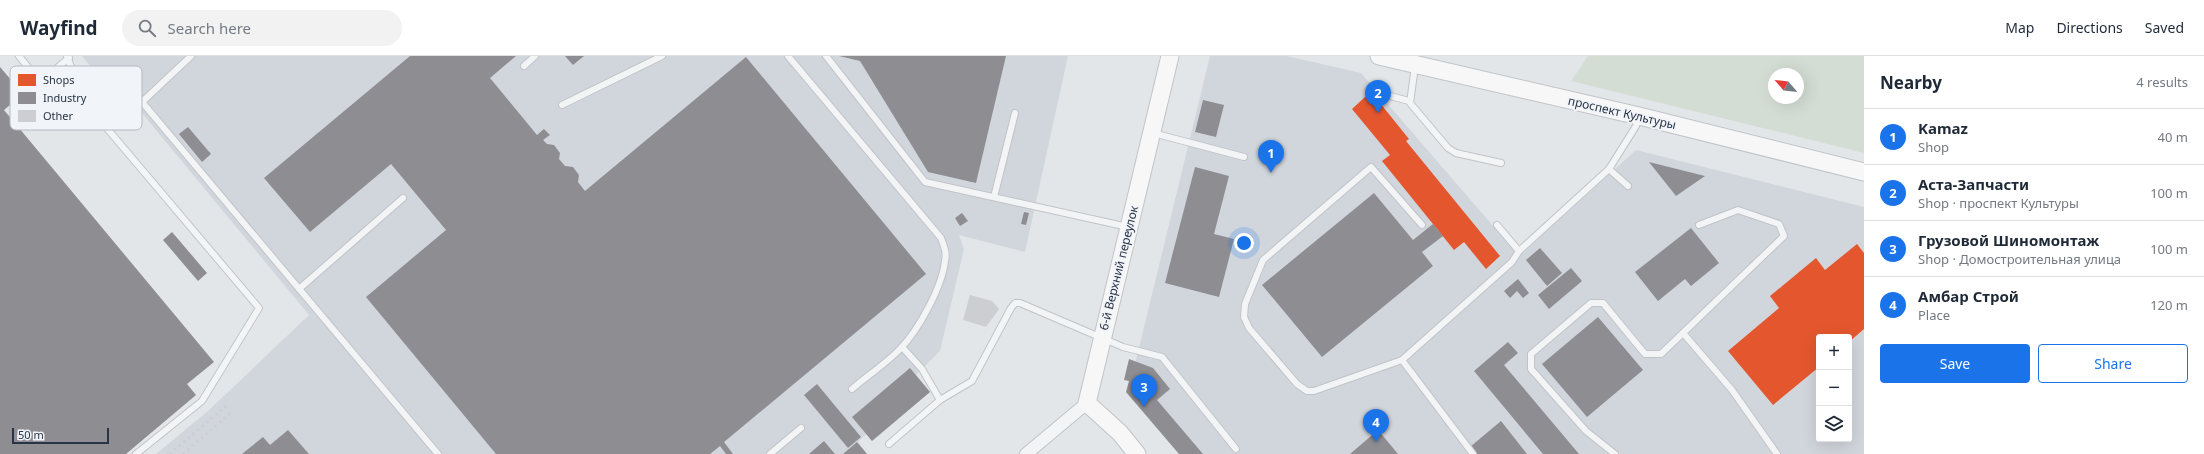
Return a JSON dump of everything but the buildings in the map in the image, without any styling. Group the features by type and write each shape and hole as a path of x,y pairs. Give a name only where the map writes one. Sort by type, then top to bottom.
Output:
{"street":[{"name":"6-й Верхний переулок","path":"1087,403 1170,56"},
{"name":"проспект Культуры","path":"1379,56 1639,116 1864,172"},
{"path":"1026,454 1087,403 1120,433 1137,454"}],"lane":[{"path":"19,56 27,66"},
{"path":"191,56 142,102 438,454"},
{"path":"524,66 535,56"},
{"path":"562,105 662,56"},
{"path":"788,56 941,238 945,248 946,261 934,297 902,347 852,388"},
{"path":"826,56 925,182 1130,227"},
{"path":"58,66 68,57"},
{"path":"1415,65 1410,105 1452,151 1501,163"},
{"path":"1372,91 1410,100"},
{"path":"994,197 1015,113"},
{"path":"1422,225 1371,167 1263,260 1245,304 1244,317 1249,328 1297,384 1307,391 1314,391 1402,360 1512,262 1519,251 1609,169 1636,126 1639,116"},
{"path":"108,130 259,308 202,401 136,454"},
{"path":"1152,133 1244,157"},
{"path":"1609,169 1628,186"},
{"path":"299,289 403,198"},
{"path":"1615,454 1586,431 1531,369 1531,354 1592,303 1603,303 1645,354 1661,354 1784,236 1779,224 1738,210 1699,225"},
{"path":"1497,225 1519,251"},
{"path":"889,444 940,400 972,381 1015,304 1020,303 1123,347 1162,357 1236,450"},
{"path":"1682,333 1732,390 1777,454"},
{"path":"902,347 922,370 940,400"},
{"path":"1402,360 1473,454"},
{"path":"770,454 801,428"}],"shaded area":[{"path":"82,56 1068,56 1025,252 959,235 964,249 940,351 916,375 930,392 872,441 866,434 858,442 867,454 156,454 208,411 309,315 142,113 142,66 90,66"},
{"path":"1210,56 1287,56 1361,73 1519,256 1636,150 1864,207 1864,454 1179,454 1128,393"},
{"path":"1588,56 1864,56 1864,153 1571,81"}],"railway":[{"path":"170,454 227,405"},
{"path":"183,454 232,412"}],"place":[{"name":"Аста-Запчасти","path":"1378,113"},
{"name":"Kamaz","path":"1271,173"},
{"name":"Грузовой Шиномонтаж","path":"1144,407"},
{"name":"Амбар Строй","path":"1376,442"}]}
